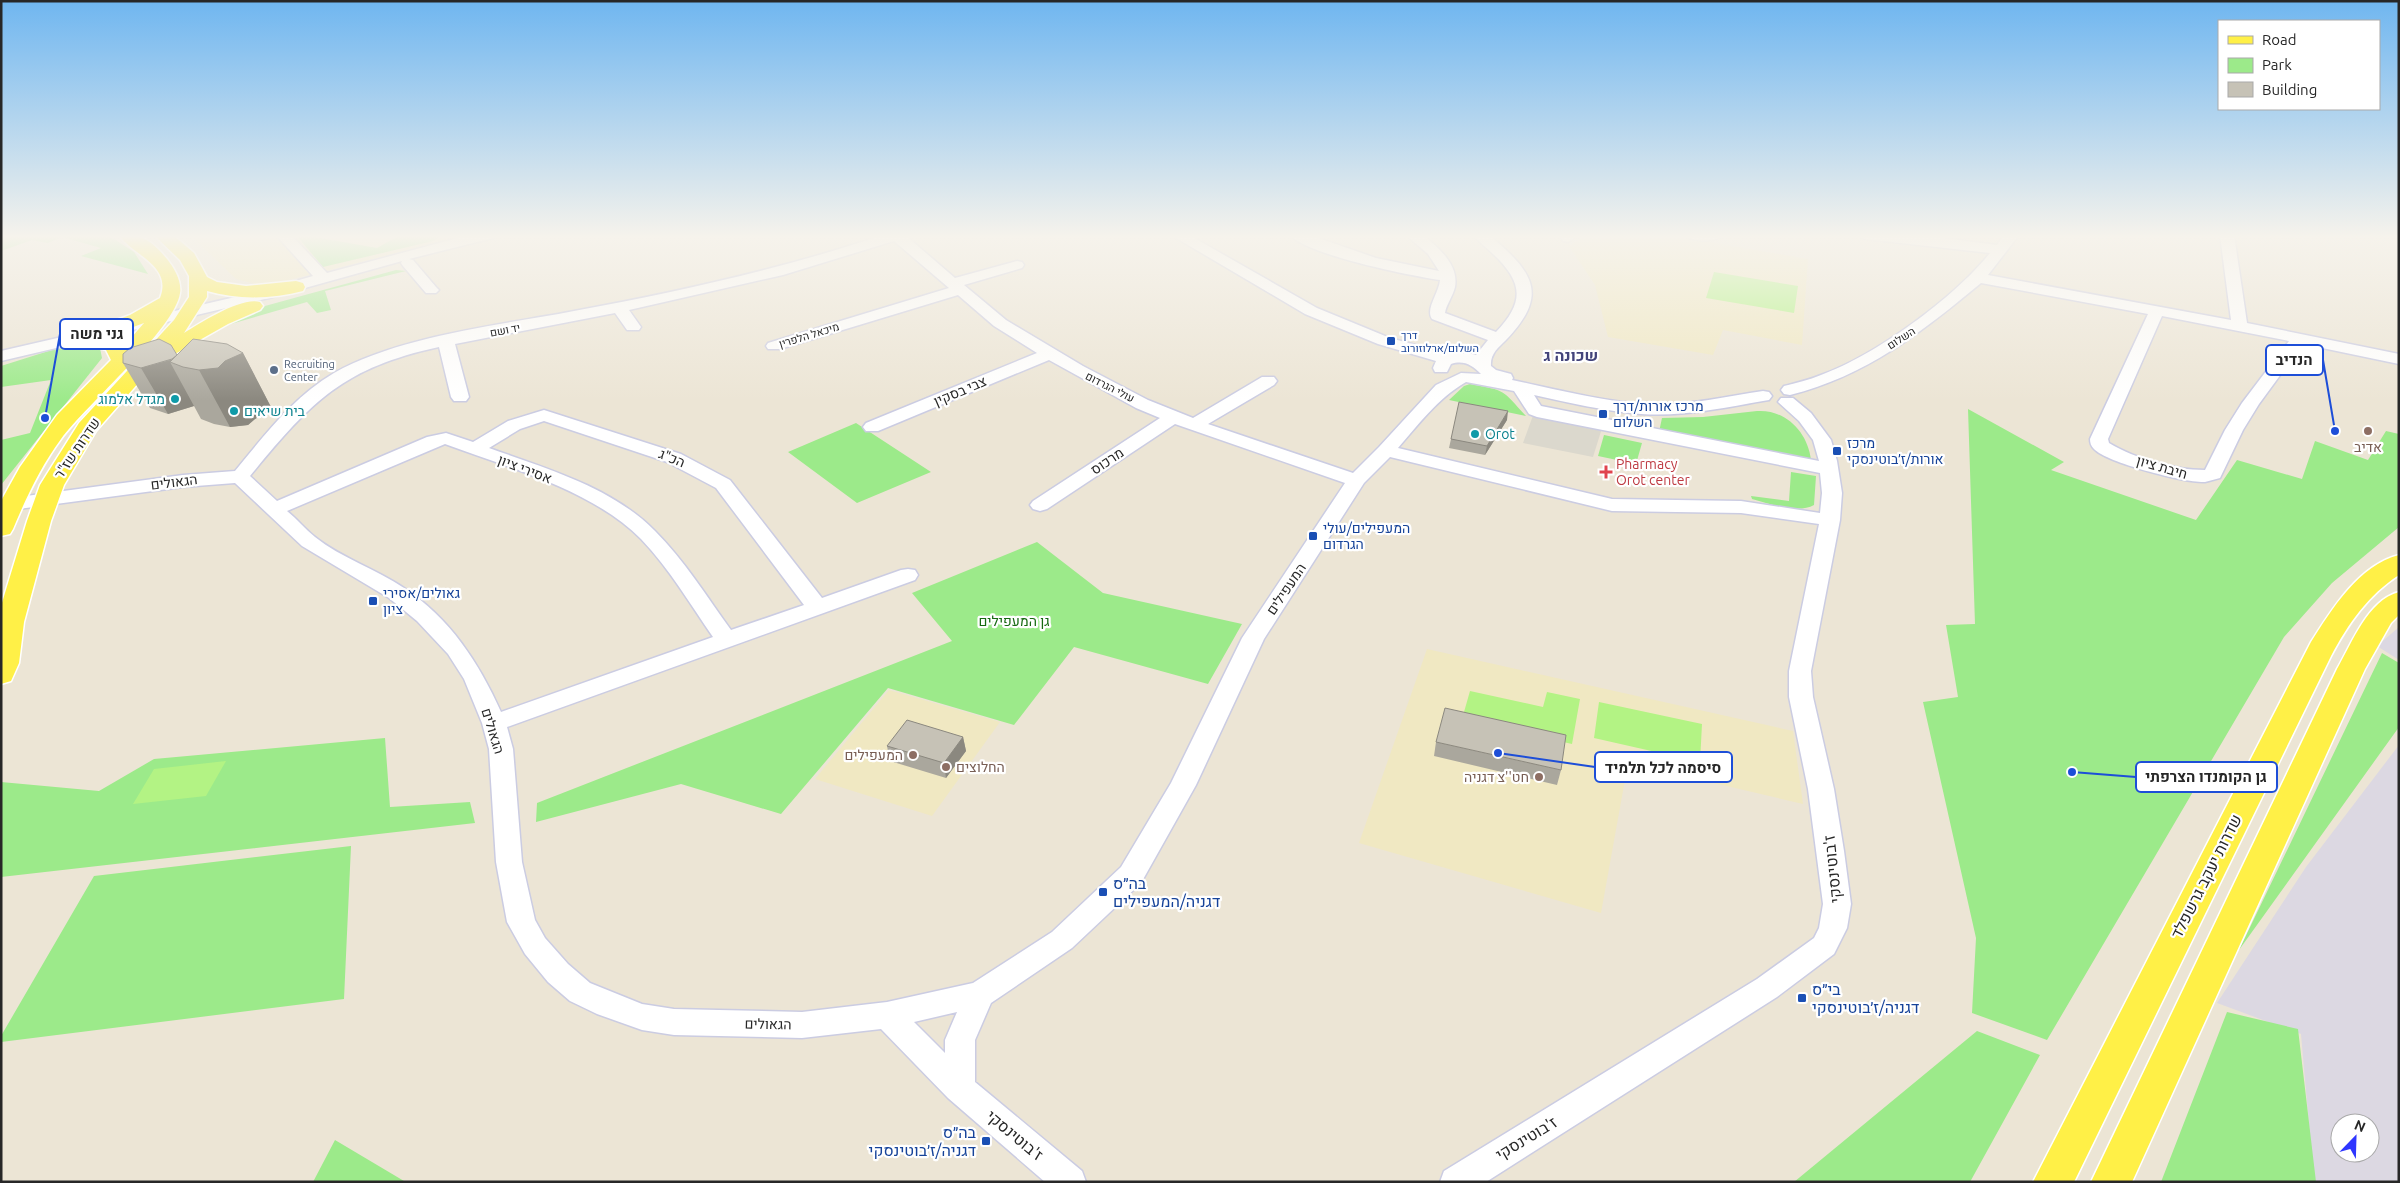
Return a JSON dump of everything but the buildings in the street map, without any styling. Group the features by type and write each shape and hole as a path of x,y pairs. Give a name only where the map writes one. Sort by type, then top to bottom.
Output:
{"main road":[{"name":"שדרות שז\"ר","path":"1,529 16,492 55,432 154,324 169,302 171,290"},
{"path":"105,331 161,306 171,290"},
{"name":"שדרות שז\"ר","path":"1,674 10,622 52,485 87,428 187,317 198,297 198,290"},
{"path":"222,290 250,293 271,290"},
{"path":"141,366 221,320 253,306"},
{"path":"74,343 101,341 116,348 118,352 114,367"},
{"name":"שדרות יעקב גרשפלד","path":"2053,1182 2321,648 2348,605 2383,572 2399,563"},
{"path":"2111,1182 2350,669 2380,618 2399,600"}],"street":[{"path":"187,317 284,290"},
{"path":"1,362 154,324 253,306 310,290"},
{"name":"יד ושם","path":"240,477 296,410 327,386 358,368 377,360 399,352 446,341 698,290"},
{"name":"מיכאל הלפרין","path":"774,346 943,290"},
{"name":"עולי הגרדום","path":"961,290 1000,323 1049,354 1126,396 1194,425 1356,480"},
{"path":"1275,290 1311,311 1403,347 1447,369"},
{"path":"1445,290 1443,301 1437,311 1438,316 1494,343"},
{"path":"1483,368 1483,357 1519,314 1524,302 1524,290"},
{"name":"השלום","path":"1788,396 1856,366 1920,325 1963,290"},
{"path":"2044,290 2240,326 2399,359"},
{"path":"2234,290 2240,326"},
{"path":"619,307 633,327"},
{"name":"חיבת ציון","path":"2157,311 2098,439 2099,444 2103,448 2122,456 2180,474 2200,477 2213,474 2234,430 2251,403 2299,338"},
{"path":"1,356 105,331 154,324"},
{"path":"446,341 460,397"},
{"path":"1447,369 1476,356 1494,343"},
{"name":"צבי בסקין","path":"872,427 1049,354"},
{"path":"1447,369 1474,360 1497,376 1597,398 1688,408"},
{"name":"המעפילים","path":"887,1015 980,994 1062,940 1131,875 1183,785 1253,638 1318,542 1356,480 1386,451 1447,369 1464,378 1478,376 1483,368"},
{"path":"1464,378 1623,408 1688,408 1763,396 1776,402 1788,396"},
{"path":"1194,425 1268,381"},
{"path":"1521,388 1535,410 1542,413 1829,469"},
{"name":"ז'בוטינסקי","path":"1456,1182 1768,988 1824,946 1833,928 1837,904 1821,789 1800,697 1800,671 1830,520 1832,493 1829,469 1822,440 1788,396"},
{"name":"הכ\"ג","path":"474,449 514,426 544,415 674,458 723,484 818,608"},
{"name":"מרכוס","path":"1040,505 1173,417"},
{"name":"אסירי ציון","path":"273,510 433,441 446,438 588,494 627,518 646,533 667,558 727,640"},
{"path":"1386,451 1600,504 1635,507 1741,507 1830,520"},
{"name":"הגאולים","path":"11,504 211,478 240,477 309,542 396,593 424,616 456,649 475,679 494,723 501,749 509,862 521,922 534,946 558,974 580,992 607,1006 642,1017 674,1022 802,1025 887,1015"},
{"path":"494,723 908,575"},
{"path":"959,1088 960,1040 980,994"},
{"name":"ז'בוטינסקי","path":"887,1015 959,1088 1070,1182"}],"shaded area":[{"path":"1596,290 1806,290 1802,345 1723,330 1713,355 1608,337"},
{"path":"1535,410 1603,425 1593,457 1523,443"},
{"path":"2399,627 2399,660 2377,646"},
{"path":"1427,649 1793,731 1803,804 1628,763 1601,913 1359,843"},
{"path":"889,690 1000,722 932,816 815,779"},
{"path":"2399,745 2399,1182 2314,1182 2301,1034 2217,1003 2306,867"}],"green space":[{"path":"322,290 328,290 325,291 331,310 317,313 307,302 224,326 243,312"},
{"path":"1708,290 1797,290 1794,313 1706,298"},
{"path":"83,346 100,348 102,358 1,485 1,440 30,433 51,380 1,387 1,366 55,349"},
{"path":"1470,384 1502,392 1526,416 1449,400 1464,386"},
{"path":"1968,409 2064,462 2051,470 2196,520 2237,460 2302,479 2315,441 2368,460 2386,431 2399,434 2399,527 2332,583 2284,637 2047,1040 1972,1013 1976,938 1923,702 1958,697 1946,625 1975,624"},
{"path":"1757,411 1777,414 1793,424 1805,440 1811,460 1659,432 1662,418 1703,417"},
{"path":"856,423 931,472 857,503 788,452"},
{"path":"1604,435 1642,443 1636,464 1598,456"},
{"path":"1791,472 1816,476 1814,505 1800,509 1752,499 1751,496 1789,501"},
{"name":"גן המעפילים","path":"1037,542 1103,593 1242,624 1208,684 1074,647 1014,725 888,688 781,814 681,784 536,822 537,803 952,641 912,593"},
{"path":"2382,653 2399,663 2399,727 2239,950"},
{"path":"1470,691 1543,707 1547,692 1580,699 1572,744 1462,719"},
{"path":"1599,702 1702,724 1700,762 1594,738"},
{"path":"385,738 390,807 470,802 475,823 1,877 1,782 99,791 154,759"},
{"path":"226,761 206,796 133,804 154,769"},
{"path":"351,846 344,999 1,1042 1,1036 94,876"},
{"path":"2227,1012 2298,1029 2316,1182 2161,1182"},
{"path":"1977,1031 2040,1055 1970,1182 1794,1182"},
{"path":"335,1140 404,1181 406,1182 313,1182"}],"place":[{"name":"דרך השלום/ארלוזורוב","path":"1391,341"},
{"name":"Recruiting Center","path":"274,370"},
{"name":"מגדל אלמוג","path":"175,399"},
{"name":"בית שיאים","path":"234,411"},
{"name":"מרכז אורות/דרך השלום","path":"1603,414"},
{"name":"גני משה","path":"45,418"},
{"name":"הנדיב","path":"2335,431"},
{"name":"אדיב","path":"2368,431"},
{"name":"Orot","path":"1475,434"},
{"name":"מרכז אורות/ז׳בוטינסקי","path":"1837,451"},
{"name":"Pharmacy Orot center","path":"1606,472"},
{"name":"המעפילים/עולי הגרדום","path":"1313,536"},
{"name":"גאולים/אסירי ציון","path":"373,601"},
{"name":"סיסמה לכל תלמיד","path":"1498,753"},
{"name":"המעפילים","path":"913,755"},
{"name":"החלוצים","path":"946,767"},
{"name":"גן הקומנדו הצרפתי","path":"2072,772"},
{"name":"חט''צ דגניה","path":"1539,777"},
{"name":"בה״ס דגניה/המעפילים","path":"1103,892"},
{"name":"בי״ס דגניה/ז׳בוטינסקי","path":"1802,998"},
{"name":"בה״ס דגניה/ז׳בוטינסקי","path":"986,1141"}],"district":[{"name":"שכונה ג","path":"1571,355"}]}
